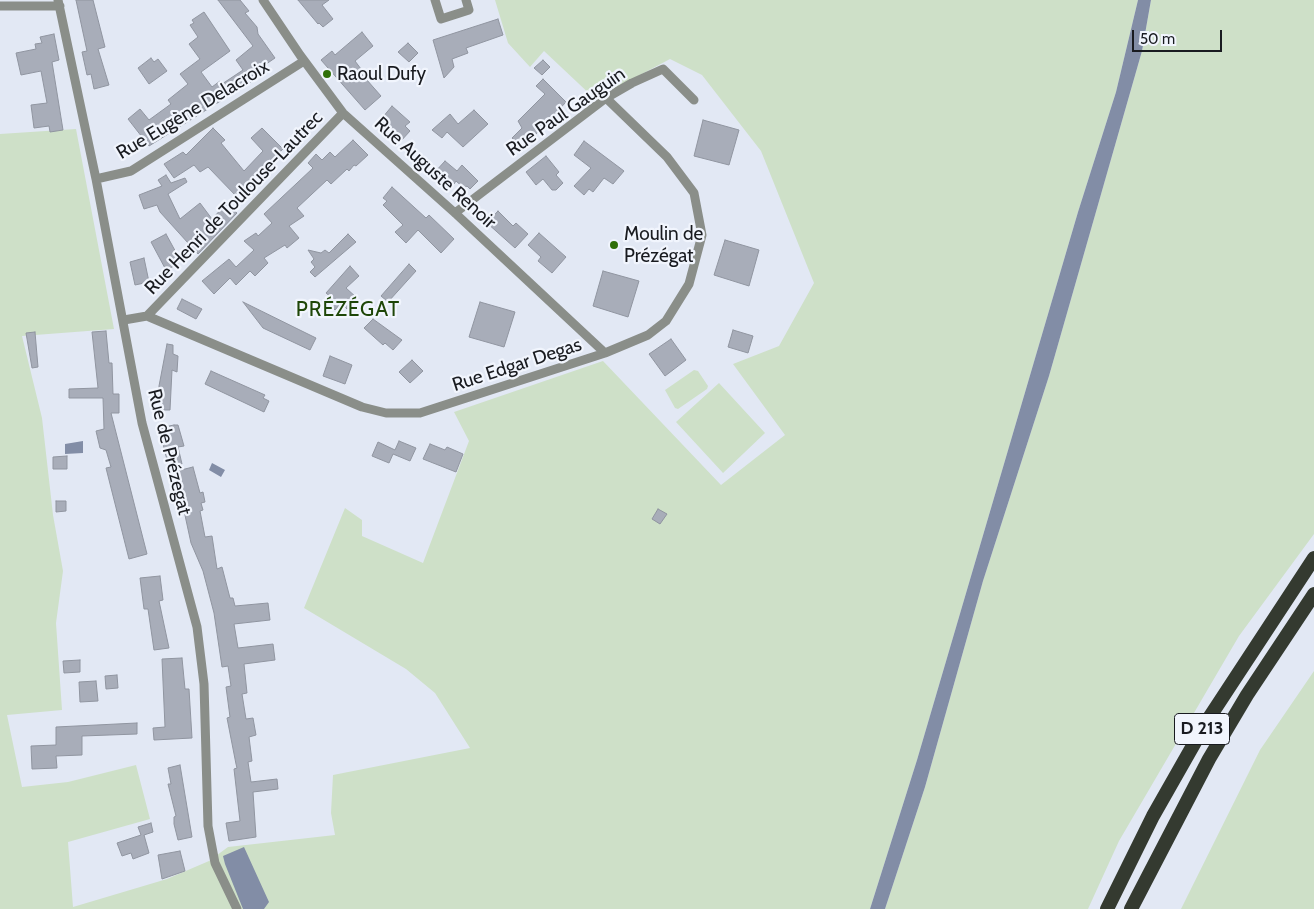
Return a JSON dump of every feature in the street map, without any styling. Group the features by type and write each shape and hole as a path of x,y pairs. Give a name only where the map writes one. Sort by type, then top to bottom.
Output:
{"highway":[{"name":"D 213","path":"1107,909 1153,816 1207,721 1314,558"},
{"name":"D 213","path":"1131,909 1209,759 1246,695 1314,594"}],"street":[{"name":"Rue Auguste Renoir","path":"263,0 304,61 344,113 456,213 605,353"},
{"path":"435,0 441,19 469,10 466,0"},
{"path":"0,6 59,3"},
{"name":"Rue de Prézegat","path":"59,3 124,320 142,423 197,627 204,684 208,826 215,863 237,909"},
{"name":"Rue Eugène Delacroix","path":"96,179 131,171 304,61"},
{"name":"Rue Paul Gauguin","path":"456,213 606,98 632,83 663,69 694,100"},
{"name":"Rue Edgar Degas","path":"147,316 362,407 386,413 420,413 605,353 648,335 666,321 689,284 702,235 694,193 667,157 606,98"},
{"name":"Rue Henri de Toulouse-Lautrec","path":"147,316 344,113"},
{"path":"124,320 147,316"}],"green space":[{"path":"495,0 1138,0 1116,92 1078,212 917,760 870,909 0,909 0,134 76,129 114,329 22,336 42,418 53,515 63,571 56,623 62,710 7,715 22,787 68,782 136,765 150,819 68,842 73,907 167,879 209,861 228,847 335,835 331,813 333,775 470,748 435,693 406,669 304,608 345,508 362,520 362,536 423,563 469,441 454,412 603,361 721,485 785,435 733,364 779,346 814,283 761,151 702,75 670,59 595,99 544,51 530,67 508,43"},
{"path":"1151,0 1314,0 1314,534 1239,636 1119,841 1088,909 885,909 925,787 983,581 1049,376 1142,51"},
{"path":"694,370 698,371 708,386 707,389 678,409 675,408 665,390"},
{"path":"719,383 765,433 723,473 676,422"},
{"path":"1314,671 1314,909 1181,909 1260,750"}],"water":[{"path":"1138,0 1151,0 1142,51 1049,376 983,581 925,787 885,909 870,909 917,760 1078,212 1116,92"},
{"path":"83,441 83,453 65,454 65,444"},
{"path":"212,463 225,470 221,477 209,470"},
{"path":"244,847 269,902 264,909 243,909 225,864 223,856"}],"building":[{"path":"76,0 93,0 105,47 98,49 109,85 94,89 91,74 87,75 82,52 87,51"},
{"path":"218,0 240,0 249,11 245,13 257,27 258,34 275,58 253,73 257,78 149,146 128,119 140,109 149,120 171,104 168,100 188,84 180,74 200,59 189,44 198,37 190,25 194,23 192,20 204,12 230,51 201,72 212,87 220,81 222,84 243,70 236,60 253,46"},
{"path":"298,0 329,0 322,5 333,19 323,27 318,24"},
{"path":"498,19 503,35 466,48 468,53 452,59 454,67 444,78 433,40"},
{"path":"362,32 373,46 355,61 361,69 359,71 381,96 365,110 321,60 332,51 335,55"},
{"path":"54,34 59,60 52,62 63,130 50,132 49,126 34,128 31,105 47,103 41,71 21,75 16,53 36,49 35,44 42,43 40,37"},
{"path":"408,43 418,53 409,62 398,52"},
{"path":"151,58 154,62 158,59 167,71 149,84 138,68"},
{"path":"543,60 550,67 542,75 534,68"},
{"path":"543,79 566,102 523,148 512,138 522,128 518,121 545,94 536,86"},
{"path":"392,106 410,122 405,126 410,131 400,142 378,123"},
{"path":"474,110 488,124 463,147 447,132 442,138 432,130 450,114 458,124"},
{"path":"703,120 739,130 729,165 694,156"},
{"path":"213,128 225,140 221,143 244,171 263,151 251,138 262,128 283,149 263,168 266,171 238,198 208,167 200,172 194,165 174,178 164,164 183,152 186,155"},
{"path":"353,140 368,155 349,171 347,169 331,184 327,180 297,208 304,216 289,226 299,238 287,248 285,245 264,258 268,263 255,276 250,271 236,285 230,278 214,294 202,281 229,259 236,267 254,250 244,241 256,233 258,236 272,223 264,214 313,168 308,163 316,154 322,160 330,152 335,157"},
{"path":"584,141 624,171 613,184 604,178 593,192 589,189 584,195 574,186 591,168 574,155"},
{"path":"546,156 559,172 556,175 563,183 556,190 552,190 543,179 536,185 526,172"},
{"path":"445,161 457,171 462,165 478,181 470,189 467,186 464,188 456,181 454,184 449,180 447,183 435,172"},
{"path":"166,175 171,183 185,178 187,182 168,194 180,219 200,203 212,219 226,204 237,213 198,254 160,212 157,205 144,209 139,195 162,186 158,180"},
{"path":"392,187 426,218 429,215 454,239 441,253 418,230 406,243 395,232 403,225 383,205 387,201 383,198"},
{"path":"498,211 513,226 516,223 528,234 515,248 487,223"},
{"path":"539,233 566,257 552,273 538,261 541,257 528,245"},
{"path":"166,234 178,256 175,258 178,264 166,270 151,242"},
{"path":"348,234 356,242 315,277 310,272 315,267 311,262 314,259 308,250 321,253 325,250 329,253"},
{"path":"725,240 759,250 749,286 714,275"},
{"path":"144,258 149,282 135,285 130,262"},
{"path":"409,264 416,271 388,302 381,296"},
{"path":"350,266 359,276 346,288 357,298 347,309 341,303 335,310 327,302 331,297 326,293"},
{"path":"603,271 639,281 628,317 593,306"},
{"path":"182,299 202,309 196,319 177,309"},
{"path":"243,302 316,338 310,350 263,328"},
{"path":"480,302 515,312 504,347 469,337"},
{"path":"373,319 402,340 393,350 385,343 383,345 364,328"},
{"path":"733,330 753,336 748,353 728,347"},
{"path":"106,331 109,363 112,363 113,394 119,394 119,413 111,413 147,554 129,559 106,468 111,467 106,450 100,448 96,431 104,429 103,398 69,398 69,389 98,388 92,332"},
{"path":"35,332 38,367 32,368 26,333"},
{"path":"671,339 686,360 665,376 649,354"},
{"path":"167,344 173,345 173,354 178,356 177,372 172,370 170,410 159,410 159,386"},
{"path":"330,356 352,365 345,384 323,376"},
{"path":"412,360 423,371 410,383 399,372"},
{"path":"211,371 265,395 263,398 269,401 264,412 205,384"},
{"path":"178,425 184,446 178,447 182,464 169,468 159,428"},
{"path":"399,441 416,448 410,461 393,454 389,463 372,456 378,442 395,450"},
{"path":"430,444 445,450 447,447 463,454 456,472 423,459"},
{"path":"67,456 67,469 53,469 53,457"},
{"path":"193,467 200,493 203,492 205,502 201,503 203,510 200,511 205,537 212,536 217,569 222,567 230,598 233,598 235,606 268,603 270,620 234,624 238,648 273,644 275,660 244,664 247,693 242,694 246,719 253,718 256,735 249,737 252,761 248,762 251,782 277,779 278,789 253,792 256,837 229,841 226,823 240,821 234,769 237,768 227,718 230,717 226,687 231,686 228,666 222,667 214,613 203,571 191,543 178,483 177,471"},
{"path":"56,501 66,501 66,511 56,512"},
{"path":"658,509 667,514 660,524 652,519"},
{"path":"160,576 163,600 159,601 169,648 154,650 148,609 144,609 140,578"},
{"path":"182,658 185,689 189,689 192,738 154,740 153,728 165,727 162,659"},
{"path":"80,660 80,672 64,673 63,661"},
{"path":"117,675 118,688 106,689 105,676"},
{"path":"96,681 98,701 80,702 79,682"},
{"path":"137,723 137,734 82,736 82,755 56,756 57,768 32,769 31,746 56,745 56,727"},
{"path":"180,765 192,837 178,840 174,824 174,817 176,816 168,784 171,784 168,768"},
{"path":"151,823 153,832 144,835 149,853 133,859 131,853 122,856 117,843 141,835 138,827"},
{"path":"180,851 185,871 162,879 158,855"}],"place":[{"name":"Raoul Dufy","path":"327,74"},
{"name":"Moulin de Prézégat","path":"614,245"}],"district":[{"name":"PRÉZÉGAT","path":"348,310"}]}
